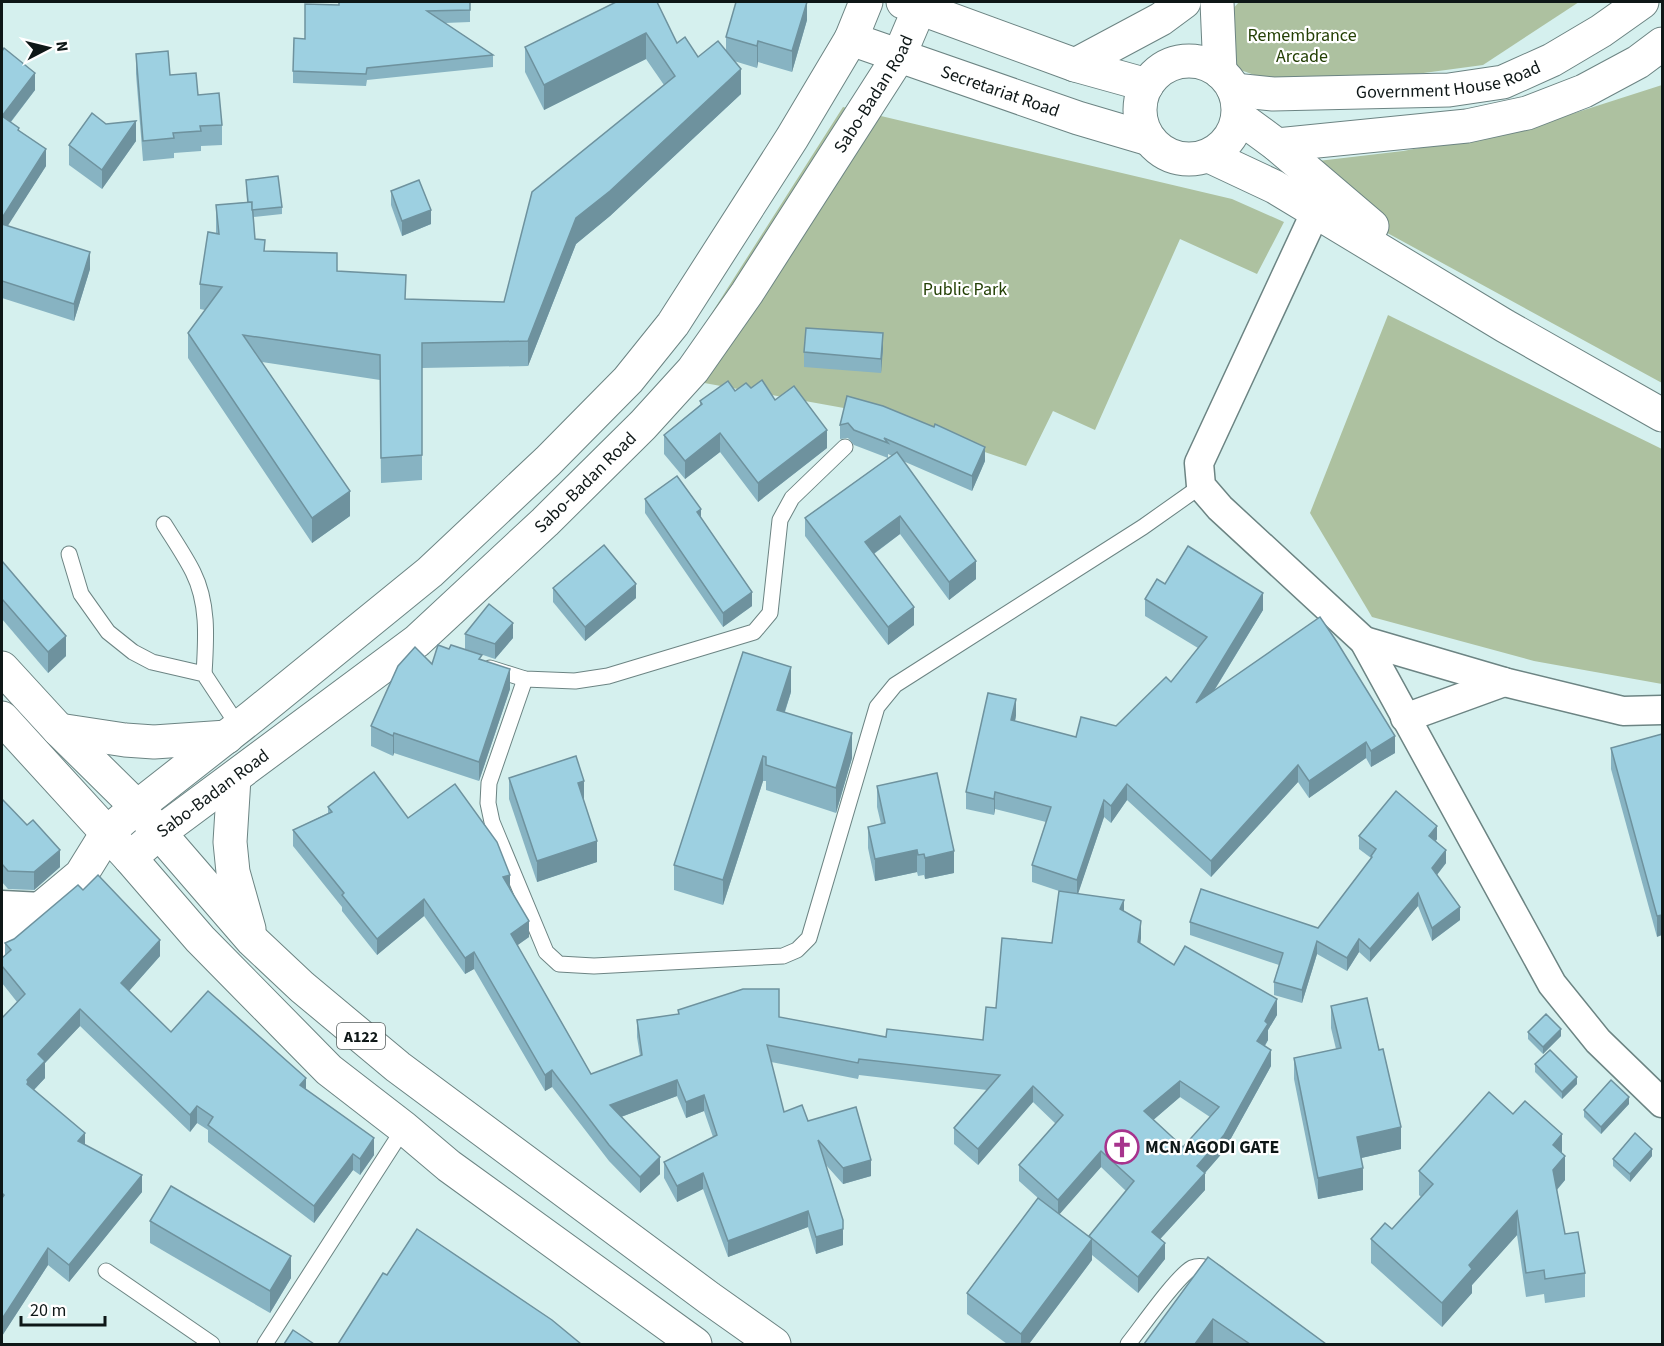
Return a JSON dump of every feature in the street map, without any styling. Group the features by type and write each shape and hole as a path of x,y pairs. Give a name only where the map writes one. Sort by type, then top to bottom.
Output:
{"main road":[{"name":"Sabo-Badan Road","path":"81,875 107,833 430,572 548,461 628,380 673,324 792,138 851,39 866,2"},
{"path":"1074,64 1161,19 1184,2"},
{"path":"1194,2 1142,98 1140,112 1149,139 1164,152 1183,160 1196,160 1209,156 1224,146 1234,133 1231,93 1217,2"},
{"name":"Government House Road","path":"1231,93 1449,90 1503,82 1552,60 1601,31 1642,2"},
{"name":"Sabo-Badan Road","path":"130,858 159,833 275,745 422,644 644,425 693,370 747,293 899,56 915,4"},
{"path":"915,4 1074,64 1151,80"},
{"name":"Secretariat Road","path":"851,39 1078,118 1149,139"},
{"path":"1276,145 1467,126 1527,113 1584,92 1638,62 1662,44"},
{"path":"1151,80 1167,66 1180,61 1208,64 1276,145 1372,226 1528,318 1662,392"},
{"path":"1209,156 1275,187 1505,326 1662,415"},
{"name":"A122","path":"2,668 59,730 137,807 252,940 302,987 398,1067 774,1344"},
{"name":"A122","path":"2,718 130,858 200,939 329,1070 405,1128 449,1166 695,1344"},
{"path":"59,730 154,742 240,727 275,745"},
{"path":"234,778 230,842 232,862 252,940"},
{"path":"2,941 81,875 130,858"}],"street":[{"path":"1316,211 1198,463 1201,486 1220,508 1364,641 1552,984 1598,1041 1662,1104"},
{"path":"1364,641 1503,682 1623,711 1662,710"},
{"path":"1405,718 1503,682"},
{"path":"2,905 43,906"}],"lane":[{"path":"481,665 525,679 574,681 608,676 754,632 770,613 780,520 792,498 845,447"},
{"path":"525,679 489,783 488,803 492,822 546,952 559,964 594,966 783,956 797,950 809,938 877,707 895,685 1133,533 1201,486"},
{"path":"164,524 194,573 202,597 206,633 204,674 240,727"},
{"path":"69,554 81,594 108,632 133,652 152,662 204,674"},
{"path":"265,1344 405,1128"},
{"path":"1128,1344 1176,1284 1192,1268 1204,1266 1232,1283"},
{"path":"106,1271 212,1344"}],"green space":[{"name":"Remembrance Arcade","path":"1239,2 1579,2 1483,65 1297,90 1232,67 1230,12"},
{"path":"1662,85 1662,383 1380,229 1318,161 1403,151 1528,128"},
{"name":"Public Park","path":"843,107 1232,199 1284,222 1257,274 1180,239 1095,430 1053,411 1026,466 866,412 671,377"},
{"path":"1388,315 1662,449 1662,684 1534,661 1372,617 1310,513"}],"building":[{"path":"339,2 470,2 470,10 427,11 493,55 367,68 366,74 293,71 294,38 305,39 305,4 339,5"},
{"path":"616,2 657,2 677,43 685,37 698,57 718,41 741,69 610,191 576,218 528,341 422,343 422,455 381,458 380,355 243,335 350,491 312,518 188,333 222,287 200,284 208,232 219,234 216,205 252,202 255,239 265,240 264,251 337,253 337,271 406,275 405,299 504,302 532,192 675,76 646,33 544,85 525,47"},
{"path":"736,2 807,2 792,51 758,41 757,46 726,37"},
{"path":"4,48 35,73 2,116 2,51"},
{"path":"168,51 170,75 196,73 198,95 219,93 222,125 200,126 201,131 173,133 174,138 143,141 136,54"},
{"path":"92,113 106,124 136,121 102,170 69,145"},
{"path":"2,116 46,149 2,218"},
{"path":"278,176 282,207 252,210 252,202 248,202 246,180"},
{"path":"419,180 431,210 402,221 391,191"},
{"path":"2,224 90,252 74,304 2,281"},
{"path":"806,328 883,333 881,359 804,352"},
{"path":"762,380 775,400 794,386 827,430 758,483 720,433 685,461 664,435 702,404 700,401 728,381 735,391 746,383 751,388"},
{"path":"847,396 883,406 934,427 935,424 985,447 972,476 884,438 888,443 854,430 848,423 840,425"},
{"path":"897,452 976,561 949,582 900,516 865,542 914,607 888,627 805,518"},
{"path":"677,476 701,509 697,512 752,592 723,613 645,499"},
{"path":"604,545 636,584 585,627 553,588"},
{"path":"1188,546 1263,593 1196,703 1320,617 1395,736 1371,751 1366,742 1309,781 1298,765 1211,861 1127,784 1111,806 1104,800 1077,880 1032,865 1051,807 995,792 994,799 966,792 988,693 1016,699 1011,720 1076,737 1081,717 1116,726 1166,677 1171,682 1207,637 1145,599 1157,579 1165,584"},
{"path":"2,561 66,636 48,652 2,599"},
{"path":"489,604 513,623 495,644 465,634"},
{"path":"438,645 449,649 451,645 482,655 479,659 510,669 479,762 394,733 393,736 371,726 398,666 415,647 432,664"},
{"path":"743,652 791,667 777,710 852,733 836,788 766,765 766,757 763,756 723,880 674,865"},
{"path":"1662,734 1662,915 1657,916 1611,748"},
{"path":"576,756 584,781 578,783 597,841 537,861 509,778"},
{"path":"374,772 408,818 455,784 497,842 510,875 503,877 529,921 511,934 591,1074 642,1055 637,1020 679,1014 678,1010 743,989 779,989 779,1017 886,1037 887,1029 983,1040 986,1007 996,1008 1002,938 1052,943 1059,891 1124,900 1120,909 1141,921 1138,942 1174,965 1185,946 1277,999 1265,1021 1268,1024 1257,1041 1271,1050 1224,1135 1197,1166 1205,1173 1152,1232 1165,1243 1138,1277 1089,1236 1134,1181 1101,1151 1058,1200 1019,1165 1063,1115 1033,1086 978,1149 954,1128 1000,1075 859,1059 858,1063 767,1045 784,1112 802,1105 808,1121 856,1107 871,1160 843,1168 818,1140 843,1220 843,1229 816,1237 808,1211 728,1241 703,1173 677,1186 664,1162 717,1135 704,1095 686,1102 677,1080 610,1105 660,1157 640,1177 609,1145 552,1070 545,1075 474,952 465,958 424,899 377,939 342,895 344,893 293,830 332,812 328,807","holes":["1180,1081 1219,1107 1183,1147 1144,1111"]},
{"path":"937,773 954,851 925,858 924,854 918,855 917,850 875,859 868,827 885,823 877,786"},
{"path":"1396,791 1437,826 1429,836 1446,850 1432,868 1460,907 1432,928 1418,893 1370,949 1359,939 1347,958 1317,941 1302,990 1274,982 1283,953 1190,922 1201,889 1318,928 1372,857 1376,849 1359,836"},
{"path":"2,799 27,825 33,820 60,850 34,872 8,871 2,864"},
{"path":"98,875 160,940 121,983 171,1032 208,991 306,1078 300,1085 374,1138 360,1159 353,1154 314,1206 208,1125 213,1117 197,1106 190,1115 80,1009 38,1054 45,1061 27,1080 27,1084 85,1133 78,1141 142,1175 69,1265 48,1248 2,1319 2,1198 4,1195 2,1193 2,1018 25,994 2,966 2,958 11,950 5,943 14,939 78,885 83,890"},
{"path":"1367,998 1379,1050 1383,1049 1401,1127 1357,1137 1363,1168 1318,1178 1294,1058 1341,1048 1331,1006"},
{"path":"1546,1014 1561,1029 1543,1047 1528,1032"},
{"path":"1550,1050 1577,1077 1562,1092 1535,1064"},
{"path":"1611,1080 1629,1097 1601,1127 1584,1110"},
{"path":"1489,1092 1513,1114 1525,1101 1562,1134 1553,1145 1565,1156 1553,1170 1565,1234 1578,1232 1585,1273 1545,1279 1544,1270 1526,1273 1517,1211 1469,1265 1472,1269 1442,1303 1371,1239 1385,1223 1392,1229 1433,1184 1419,1171"},
{"path":"1635,1133 1652,1149 1630,1174 1613,1159"},
{"path":"171,1186 291,1256 270,1291 150,1221"},
{"path":"1038,1198 1092,1239 1021,1334 967,1293"},
{"path":"417,1229 552,1320 581,1344 338,1344 383,1273 387,1275"},
{"path":"1208,1257 1326,1344 1250,1344 1213,1319 1195,1344 1144,1344"},
{"path":"293,1330 314,1344 284,1344"}],"place":[{"name":"MCN AGODI GATE","path":"1122,1147"}]}
